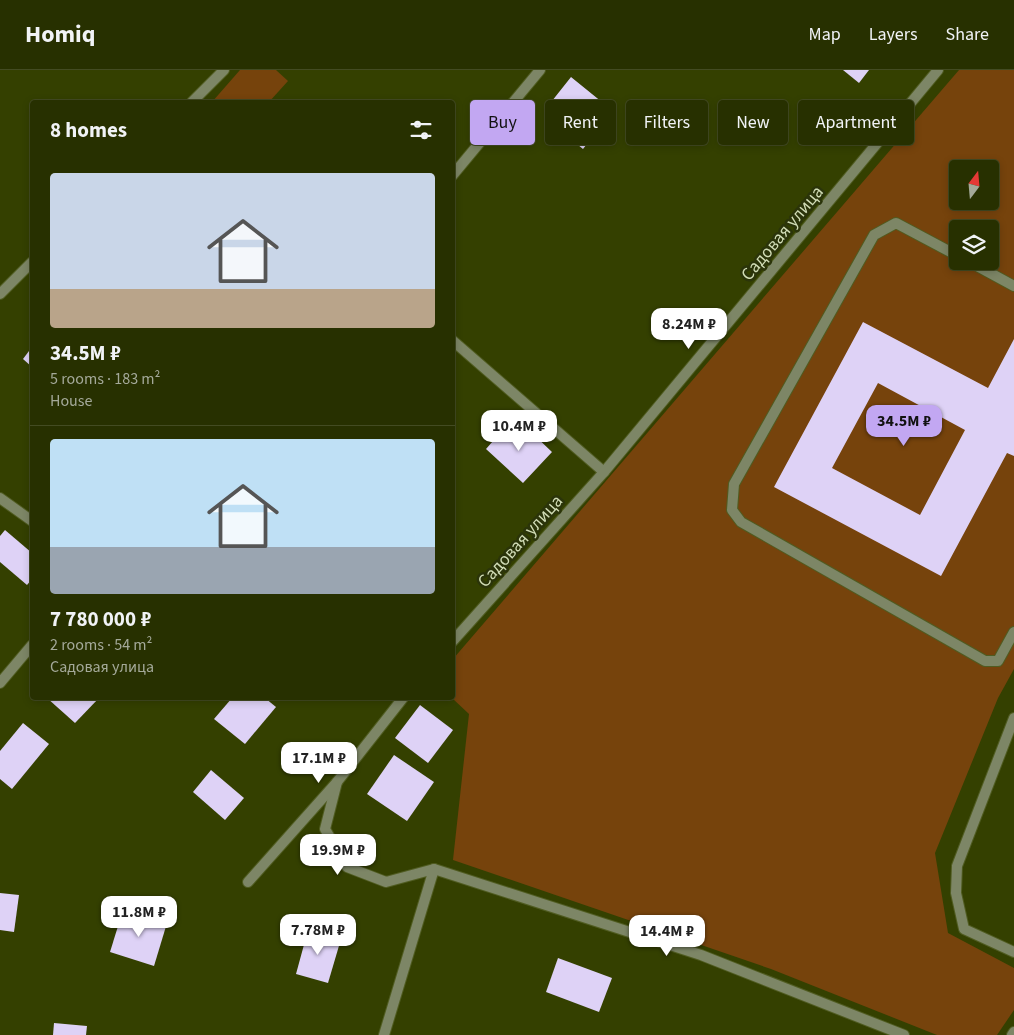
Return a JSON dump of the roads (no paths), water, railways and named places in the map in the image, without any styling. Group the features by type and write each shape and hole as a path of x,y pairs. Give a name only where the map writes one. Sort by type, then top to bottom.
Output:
{"street":[{"path":"194,100 224,70"},
{"path":"455,172 540,70"},
{"name":"Садовая улица","path":"455,639 604,472 938,70"},
{"path":"949,251 896,222 874,235 734,484 732,510 741,522 985,661 998,661 1014,632"},
{"path":"0,294 30,264"},
{"path":"985,270 1014,286"},
{"path":"455,343 604,472"},
{"path":"0,498 30,520"},
{"path":"0,683 30,647"},
{"path":"248,882 337,782 401,700"},
{"path":"1014,718 957,866 956,893 964,929 1014,952"},
{"path":"337,782 325,829 347,867 386,882 434,869 701,956 904,1035"},
{"path":"384,1035 434,869"}]}
